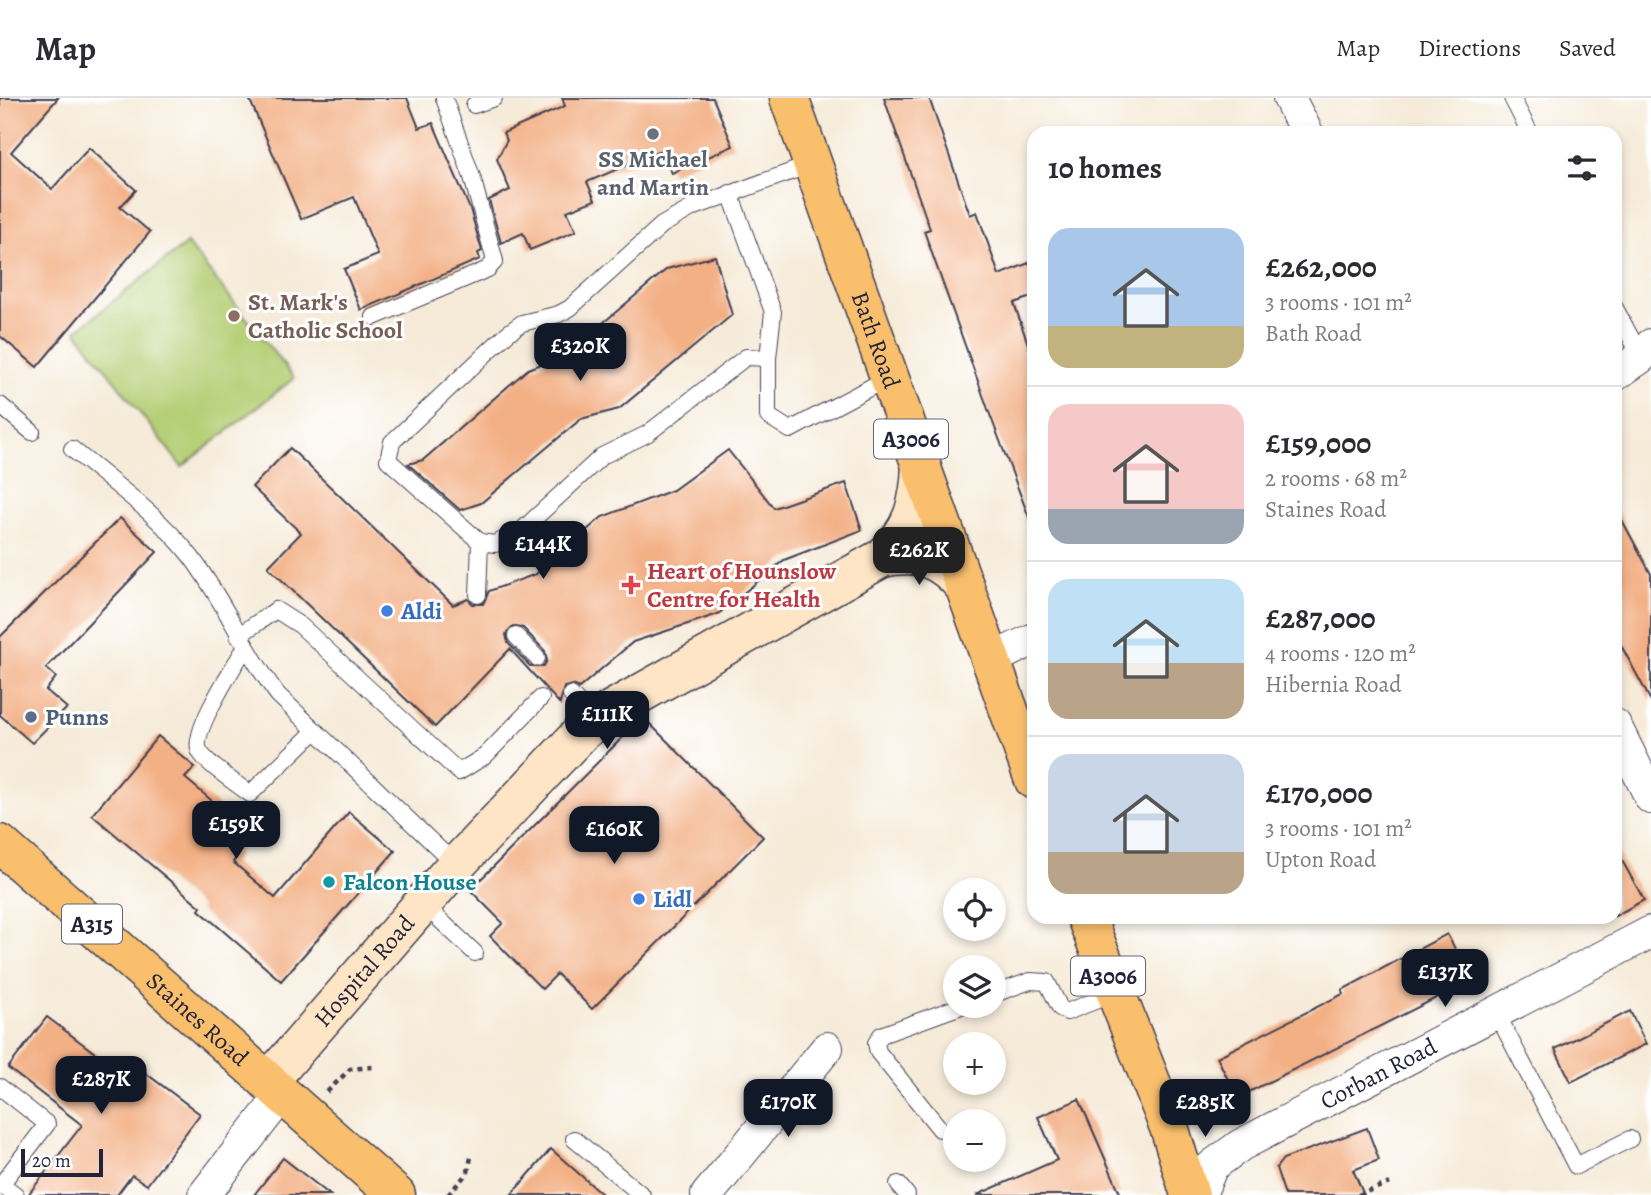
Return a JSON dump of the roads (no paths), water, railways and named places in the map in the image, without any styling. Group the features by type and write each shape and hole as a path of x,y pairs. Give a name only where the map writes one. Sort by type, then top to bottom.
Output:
{"main road":[{"name":"Bath Road","path":"789,98 1027,760"},
{"name":"Staines Road","path":"0,844 396,1195"},
{"name":"A3006","path":"1089,924 1170,1130 1190,1195"}],"street":[{"path":"1289,98 1303,126"},
{"path":"1622,370 1646,351"},
{"name":"Hospital Road","path":"285,1098 422,903 581,733 584,708 611,710 883,558 897,546 910,526 918,505 921,463"},
{"path":"883,558 906,555 933,560 950,569 965,587"},
{"path":"992,659 1027,642"},
{"path":"1622,739 1651,798"},
{"name":"Corban Road","path":"1200,1195 1212,1166 1241,1144 1651,932"},
{"path":"720,1190 827,1048"},
{"path":"204,1195 285,1098"}],"lane":[{"path":"374,317 488,269 495,261 476,190 444,98"},
{"path":"474,105 495,98"},
{"path":"1512,98 1526,126"},
{"path":"768,358 746,357 647,435 602,456 521,531 495,544 480,542 388,460 392,442 508,333 522,323 559,314 570,308 662,225 692,208 812,164"},
{"path":"730,193 773,312 768,358 768,416 790,430 888,378"},
{"path":"1622,317 1646,351"},
{"path":"0,405 32,432"},
{"path":"72,449 166,528 193,560 242,642 278,695 456,864"},
{"path":"478,595 480,542"},
{"path":"315,731 250,794 202,754 198,742 242,642 276,610 301,626 459,772 485,756 541,698"},
{"path":"516,636 537,658"},
{"path":"422,903 475,953"},
{"path":"1006,990 1039,980 1047,982 1060,1007 1067,1012 1075,1012 1115,993"},
{"path":"940,1129 878,1052 876,1043 881,1035 943,1013"},
{"path":"1496,1013 1576,1166 1630,1139"},
{"path":"0,1087 47,1124 1,1185 16,1195"},
{"path":"574,1139 642,1195"}],"place":[{"name":"SS Michael and Martin","path":"653,134"},
{"name":"St. Mark's Catholic School","path":"234,316"},
{"name":"Heart of Hounslow Centre for Health","path":"631,585"},
{"name":"Aldi","path":"387,611"},
{"name":"Punns","path":"31,717"},
{"name":"Falcon House","path":"329,882"},
{"name":"Lidl","path":"639,899"}]}
